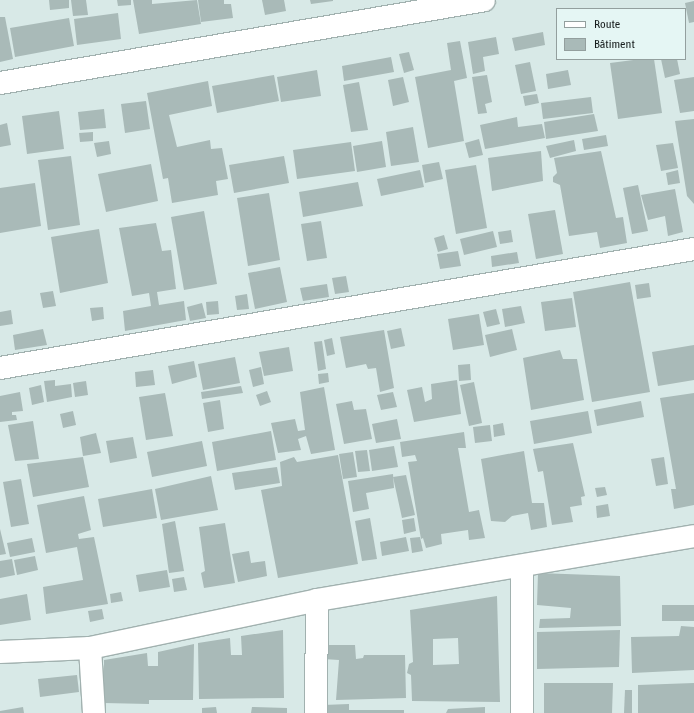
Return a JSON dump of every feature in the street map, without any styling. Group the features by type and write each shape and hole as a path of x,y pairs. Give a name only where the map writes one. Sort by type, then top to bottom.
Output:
{"street":[{"path":"0,83 484,0"},
{"path":"0,368 694,249"},
{"path":"0,652 90,648 317,600 522,567 694,536"},
{"path":"522,567 522,713"},
{"path":"316,713 317,600"},
{"path":"90,648 94,713"}],"building":[{"path":"49,0 69,0 69,8 50,10"},
{"path":"71,0 86,0 88,15 73,16"},
{"path":"117,0 131,0 131,5 118,6"},
{"path":"133,0 152,0 152,4 197,0 201,24 139,34"},
{"path":"198,0 224,0 224,4 231,4 233,18 201,22"},
{"path":"262,0 284,0 286,11 265,15"},
{"path":"310,0 333,0 333,1 311,4"},
{"path":"694,1 694,22 689,23 685,3"},
{"path":"118,13 121,39 77,45 74,19"},
{"path":"0,17 5,17 13,59 0,62"},
{"path":"69,18 74,46 15,57 10,28"},
{"path":"543,32 545,45 515,51 512,38"},
{"path":"496,37 499,54 483,57 485,71 473,74 468,42"},
{"path":"460,41 467,78 454,81 464,141 428,148 415,77 451,70 447,43"},
{"path":"409,52 414,70 404,73 399,54"},
{"path":"391,57 394,72 344,81 342,66"},
{"path":"633,60 654,60 662,113 618,119 610,63"},
{"path":"661,60 677,60 680,74 665,78"},
{"path":"530,62 536,91 521,94 515,65"},
{"path":"317,70 321,96 281,102 277,77"},
{"path":"568,70 571,85 548,89 546,74"},
{"path":"274,75 279,101 217,113 212,86"},
{"path":"487,75 492,102 485,104 487,113 478,114 472,77"},
{"path":"403,77 409,102 393,106 388,80"},
{"path":"694,77 694,111 680,113 674,80"},
{"path":"208,81 212,106 169,115 177,147 210,140 211,149 222,148 228,179 216,181 218,195 172,203 168,178 163,179 147,93"},
{"path":"359,82 368,130 351,132 343,85"},
{"path":"537,94 539,103 525,106 523,96"},
{"path":"591,97 593,113 543,119 541,103"},
{"path":"146,101 150,129 125,133 121,104"},
{"path":"104,109 106,128 80,130 78,112"},
{"path":"59,111 64,149 27,154 22,116"},
{"path":"594,114 598,131 546,139 544,122"},
{"path":"517,117 518,127 542,124 545,138 485,149 480,125"},
{"path":"694,119 694,204 687,196 675,121"},
{"path":"7,123 11,145 0,147 0,125"},
{"path":"413,127 419,162 391,166 386,132"},
{"path":"93,132 93,141 80,142 79,133"},
{"path":"606,135 608,146 584,150 582,139"},
{"path":"479,139 483,155 469,158 465,143"},
{"path":"574,140 576,151 550,158 546,146"},
{"path":"109,141 111,154 97,157 94,143"},
{"path":"382,141 386,167 357,172 353,146"},
{"path":"351,142 355,171 297,179 293,150"},
{"path":"673,143 678,168 661,171 656,145"},
{"path":"541,151 543,181 492,191 488,158"},
{"path":"601,151 616,218 623,217 627,243 600,248 597,232 569,236 560,185 553,182 553,177 557,173 554,158"},
{"path":"71,156 80,225 48,230 38,160"},
{"path":"284,156 289,183 234,193 229,165"},
{"path":"439,162 443,179 425,183 422,165"},
{"path":"151,164 158,201 106,212 98,174"},
{"path":"476,165 487,228 456,234 445,170"},
{"path":"420,170 424,187 381,196 377,179"},
{"path":"678,170 680,183 668,185 666,173"},
{"path":"358,182 363,206 303,217 299,192"},
{"path":"35,183 41,226 0,233 0,188"},
{"path":"638,185 648,231 632,234 623,188"},
{"path":"675,189 683,232 668,236 665,216 648,220 641,195"},
{"path":"269,193 280,260 248,266 237,198"},
{"path":"555,210 563,254 536,259 528,214"},
{"path":"204,211 217,284 184,290 171,217"},
{"path":"321,221 327,258 307,261 301,224"},
{"path":"156,223 162,251 171,250 176,289 157,292 159,305 184,301 186,320 125,331 123,311 151,306 149,293 132,296 119,228"},
{"path":"99,229 108,283 60,293 51,237"},
{"path":"511,230 513,242 500,244 498,232"},
{"path":"493,231 497,247 464,255 460,239"},
{"path":"444,235 448,249 438,252 434,238"},
{"path":"458,251 461,266 440,269 437,254"},
{"path":"517,252 519,263 492,267 491,256"},
{"path":"280,267 287,302 255,309 248,273"},
{"path":"346,276 349,292 335,294 332,278"},
{"path":"630,282 650,392 592,402 573,292"},
{"path":"649,283 651,297 637,299 635,285"},
{"path":"327,284 329,297 303,301 300,288"},
{"path":"53,291 56,306 43,308 40,293"},
{"path":"247,294 249,309 237,310 235,296"},
{"path":"572,298 576,327 545,331 541,302"},
{"path":"218,301 219,314 207,315 206,302"},
{"path":"202,303 206,318 190,321 187,307"},
{"path":"521,306 525,323 505,327 502,309"},
{"path":"103,307 104,319 92,321 90,308"},
{"path":"496,309 500,324 487,327 483,312"},
{"path":"11,310 13,324 0,326 0,312"},
{"path":"479,314 484,345 453,350 448,319"},
{"path":"401,328 405,346 391,349 387,331"},
{"path":"43,329 47,345 15,350 13,335"},
{"path":"512,329 517,350 490,357 485,335"},
{"path":"384,330 394,388 380,392 376,368 368,369 366,364 346,368 340,337"},
{"path":"332,338 335,354 327,356 324,340"},
{"path":"322,341 326,369 318,371 314,342"},
{"path":"694,345 694,380 658,386 652,352"},
{"path":"289,347 293,371 264,376 259,352"},
{"path":"560,350 563,359 577,359 584,400 531,410 523,358"},
{"path":"235,357 240,383 203,390 198,364"},
{"path":"194,361 197,377 172,384 168,366"},
{"path":"470,364 471,380 459,381 458,365"},
{"path":"261,367 264,384 253,387 249,370"},
{"path":"153,370 155,385 136,387 135,372"},
{"path":"328,373 329,382 319,384 318,374"},
{"path":"55,380 55,386 71,384 72,397 47,402 44,381"},
{"path":"457,380 461,414 414,422 407,390 422,387 425,402 432,399 431,384"},
{"path":"86,381 88,395 75,397 73,383"},
{"path":"474,382 482,423 469,426 460,385"},
{"path":"41,385 44,402 32,405 29,388"},
{"path":"241,386 243,393 202,399 201,392"},
{"path":"324,387 335,450 311,454 306,436 298,439 301,450 278,453 271,423 295,419 298,431 305,430 300,392"},
{"path":"267,391 271,402 260,406 256,395"},
{"path":"20,392 23,411 12,412 12,415 16,415 17,420 0,422 0,396"},
{"path":"393,392 397,407 381,410 377,395"},
{"path":"165,393 173,436 146,440 139,397"},
{"path":"694,393 694,505 674,509 671,489 676,489 660,398"},
{"path":"220,400 224,429 208,432 203,403"},
{"path":"352,401 354,410 366,409 372,439 344,444 336,404"},
{"path":"641,401 644,417 597,426 594,410"},
{"path":"73,411 76,425 63,428 60,414"},
{"path":"588,411 592,433 534,444 530,421"},
{"path":"397,419 401,439 376,443 372,424"},
{"path":"33,421 39,459 15,461 8,425"},
{"path":"503,423 505,435 494,437 493,425"},
{"path":"490,425 492,441 475,443 473,427"},
{"path":"271,431 276,460 217,471 212,442"},
{"path":"464,432 466,448 458,448 469,512 479,510 485,538 469,540 468,530 441,534 442,544 426,548 423,538 421,539 408,462 417,461 415,455 402,457 400,442"},
{"path":"96,433 101,453 83,456 80,437"},
{"path":"133,437 137,458 110,463 106,441"},
{"path":"202,441 207,466 152,477 147,452"},
{"path":"573,443 585,496 581,497 582,505 570,507 573,522 552,525 543,471 538,472 533,449"},
{"path":"394,446 398,467 372,471 369,450"},
{"path":"367,450 370,471 358,472 355,451"},
{"path":"524,451 532,503 544,503 547,527 531,530 528,513 512,516 505,522 491,521 481,459"},
{"path":"353,452 357,477 343,479 339,454"},
{"path":"338,455 358,564 278,578 261,490 282,486 280,462 294,457 297,462"},
{"path":"83,457 89,487 33,497 27,464"},
{"path":"664,457 668,484 656,486 651,459"},
{"path":"277,467 280,483 235,490 232,473"},
{"path":"393,474 394,488 366,493 369,509 353,512 348,481"},
{"path":"406,475 415,515 402,518 393,477"},
{"path":"211,476 218,510 161,520 155,489"},
{"path":"21,479 29,524 11,527 3,482"},
{"path":"605,487 607,495 597,497 595,488"},
{"path":"152,489 157,518 103,527 98,499"},
{"path":"84,496 91,530 78,534 79,539 94,537 108,604 46,614 43,587 83,580 77,547 46,553 37,505"},
{"path":"608,504 610,516 597,518 596,506"},
{"path":"370,518 377,559 362,561 355,521"},
{"path":"414,518 416,531 404,534 402,520"},
{"path":"175,521 184,571 169,573 162,524"},
{"path":"225,523 235,583 204,588 201,573 205,571 199,527"},
{"path":"0,529 6,554 0,555"},
{"path":"406,537 409,551 382,556 380,542"},
{"path":"420,537 423,551 412,553 410,538"},
{"path":"32,538 35,552 10,557 7,543"},
{"path":"249,551 251,563 265,561 267,576 238,582 232,554"},
{"path":"35,556 38,570 17,575 14,560"},
{"path":"12,559 15,575 0,578 0,561"},
{"path":"167,570 170,587 139,592 136,575"},
{"path":"538,573 620,576 621,626 539,628 540,619 570,618 571,608 537,605"},
{"path":"184,577 187,590 174,592 172,579"},
{"path":"121,592 123,601 111,603 110,594"},
{"path":"27,594 31,620 0,625 0,599"},
{"path":"497,596 500,702 412,701 411,675 407,673 409,664 413,662 410,610","holes":["458,638 459,664 433,665 433,639"]},
{"path":"662,605 694,605 694,621 662,621"},
{"path":"102,609 104,619 90,622 88,611"},
{"path":"681,626 694,627 694,670 632,673 631,637 679,636"},
{"path":"283,630 284,698 199,699 198,643 230,638 231,655 242,655 241,636"},
{"path":"620,630 619,667 537,669 537,632"},
{"path":"194,644 193,700 149,700 149,704 104,703 104,660 147,653 148,666 158,666 158,652"},
{"path":"322,645 355,645 356,659 363,658 364,655 405,655 406,698 336,700 339,660 323,659"},
{"path":"77,675 79,692 40,697 38,679"},
{"path":"544,683 613,683 612,713 544,713"},
{"path":"694,683 694,713 638,713 638,685"},
{"path":"625,690 632,690 632,713 624,713"},
{"path":"349,704 349,710 404,710 404,713 324,713 323,705"},
{"path":"23,707 24,713 0,713 0,711"},
{"path":"216,707 217,713 202,713 202,708"},
{"path":"252,707 287,708 287,713 251,713"},
{"path":"485,707 485,713 446,713 448,709"}]}
